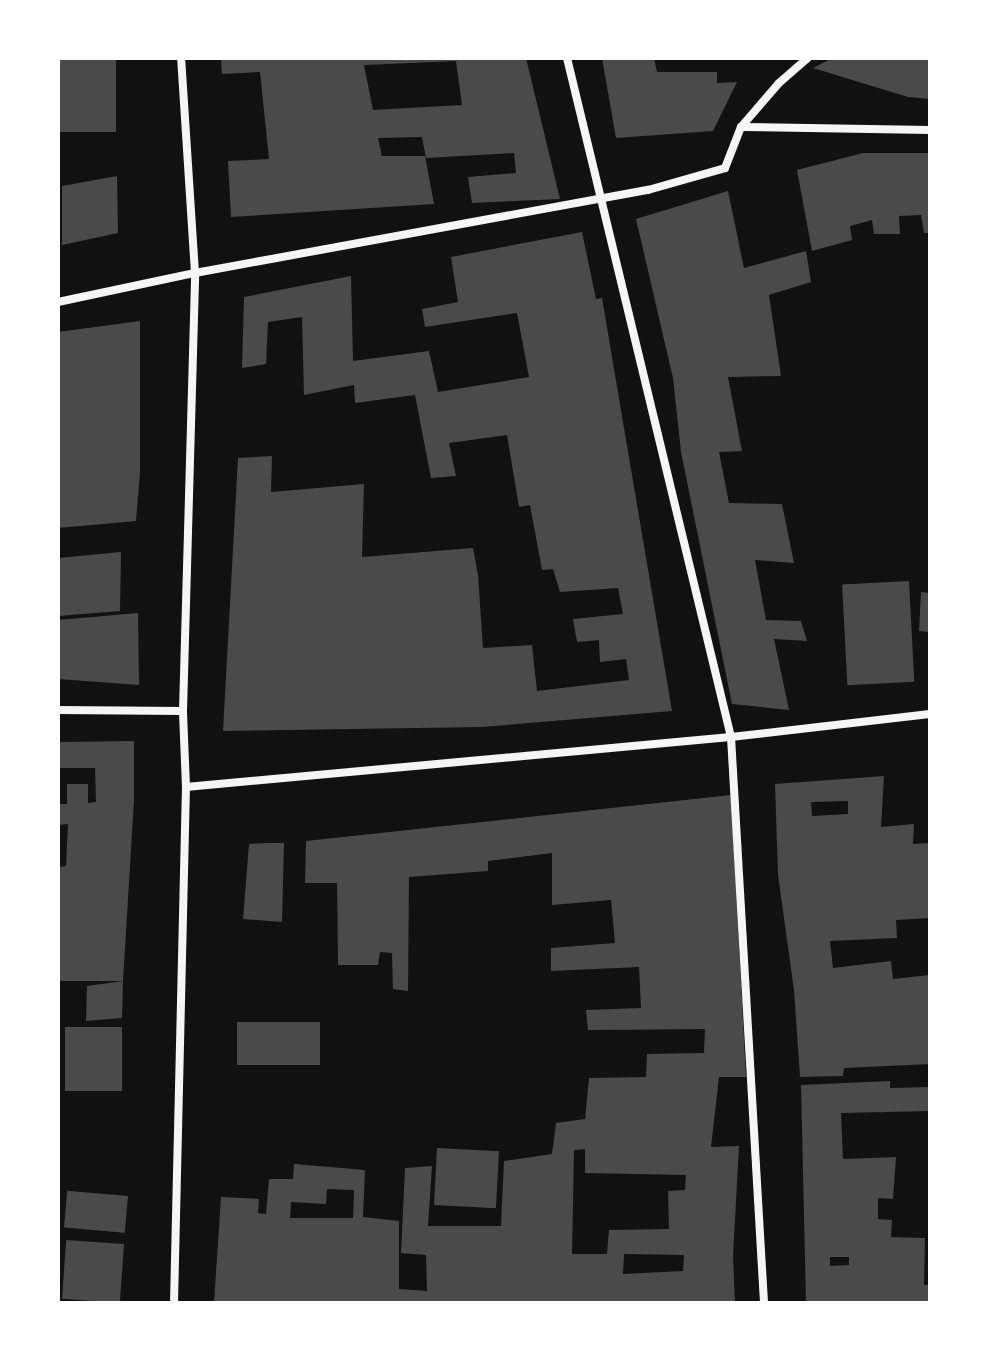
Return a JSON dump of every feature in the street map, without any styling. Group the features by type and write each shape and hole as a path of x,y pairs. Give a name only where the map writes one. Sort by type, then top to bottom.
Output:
{"street":[{"path":"174,1303 186,787 183,711 195,273 181,58"},
{"path":"567,58 598,197 731,737 764,1303"},
{"path":"58,302 195,273 648,190 725,168 741,127 779,83 808,58"},
{"path":"741,127 930,130"},
{"path":"58,710 183,711"},
{"path":"186,787 731,737 930,714"}],"building":[{"path":"58,58 116,58 116,132 58,132"},
{"path":"221,58 526,58 560,199 472,203 468,177 516,173 514,153 426,158 422,137 378,138 382,156 425,156 434,204 231,217 228,161 269,159 260,72 222,74","holes":["456,61 462,105 373,110 364,65"]},
{"path":"602,58 654,58 657,72 717,72 717,83 737,82 713,131 616,138"},
{"path":"833,58 930,58 930,99 908,97 813,68"},
{"path":"863,153 930,153 930,233 924,233 921,215 899,216 900,234 874,234 872,220 850,226 852,240 812,251 797,170"},
{"path":"117,176 118,233 62,245 62,186"},
{"path":"728,191 744,268 806,251 811,282 769,295 781,376 728,377 742,451 719,452 729,503 782,504 794,563 755,560 766,620 801,621 807,641 774,639 789,710 732,704 681,452 673,378 636,219"},
{"path":"582,232 596,299 602,298 672,711 482,727 223,731 238,458 272,456 271,492 364,484 362,557 473,548 483,648 532,645 537,691 629,680 626,659 600,662 599,640 577,642 573,619 623,614 618,588 560,592 553,569 542,570 530,505 519,507 507,435 449,443 456,476 431,478 415,395 355,403 354,385 304,395 302,317 268,322 266,364 242,368 244,297 351,276 353,361 429,351 438,392 529,377 517,313 425,327 422,309 458,302 451,257"},
{"path":"140,321 140,472 136,521 58,528 58,332"},
{"path":"121,552 120,611 58,616 58,558"},
{"path":"909,581 914,682 847,685 842,585"},
{"path":"921,592 930,593 930,632 919,631"},
{"path":"138,613 139,685 58,679 58,620"},
{"path":"134,741 134,800 123,981 58,981 58,867 66,866 68,824 58,825 58,804 67,804 67,784 88,784 88,803 96,802 95,768 58,768 58,742"},
{"path":"884,776 881,827 914,824 913,844 930,843 930,918 896,920 897,938 830,941 833,968 891,961 893,979 930,975 930,1064 844,1068 843,1076 800,1077 794,990 778,875 775,784","holes":["848,801 848,814 812,816 811,802"]},
{"path":"731,795 746,1077 719,1077 711,1147 739,1146 733,1256 735,1303 214,1303 221,1197 259,1199 258,1213 266,1214 269,1179 293,1179 294,1164 365,1170 363,1217 399,1221 399,1289 427,1291 426,1255 401,1253 405,1168 432,1166 428,1226 501,1226 504,1161 552,1154 556,1123 585,1119 589,1078 646,1077 647,1054 704,1053 705,1029 588,1030 586,1010 641,1008 639,967 551,971 551,948 615,943 611,900 552,905 552,853 488,861 488,871 409,877 408,991 393,989 392,953 380,952 378,965 338,965 337,883 305,883 306,841","holes":["585,1149 585,1173 686,1175 685,1190 668,1191 669,1229 609,1230 607,1254 572,1254 574,1150","327,1189 354,1190 353,1218 290,1218 291,1202 326,1204","624,1254 684,1255 683,1271 623,1274"]},
{"path":"284,843 282,922 243,919 249,844"},
{"path":"123,981 122,1018 86,1021 87,986"},
{"path":"237,1022 320,1022 320,1065 237,1065"},
{"path":"65,1027 122,1027 122,1091 65,1091"},
{"path":"890,1081 890,1088 930,1087 930,1111 841,1113 843,1159 896,1157 893,1199 878,1198 878,1219 892,1220 891,1237 925,1238 924,1285 930,1285 930,1303 806,1303 801,1085","holes":["830,1257 849,1257 849,1265 830,1266"]},
{"path":"437,1148 499,1151 496,1208 434,1205"},
{"path":"67,1191 128,1196 125,1233 64,1228"},
{"path":"66,1240 124,1244 120,1303 62,1299"}]}
